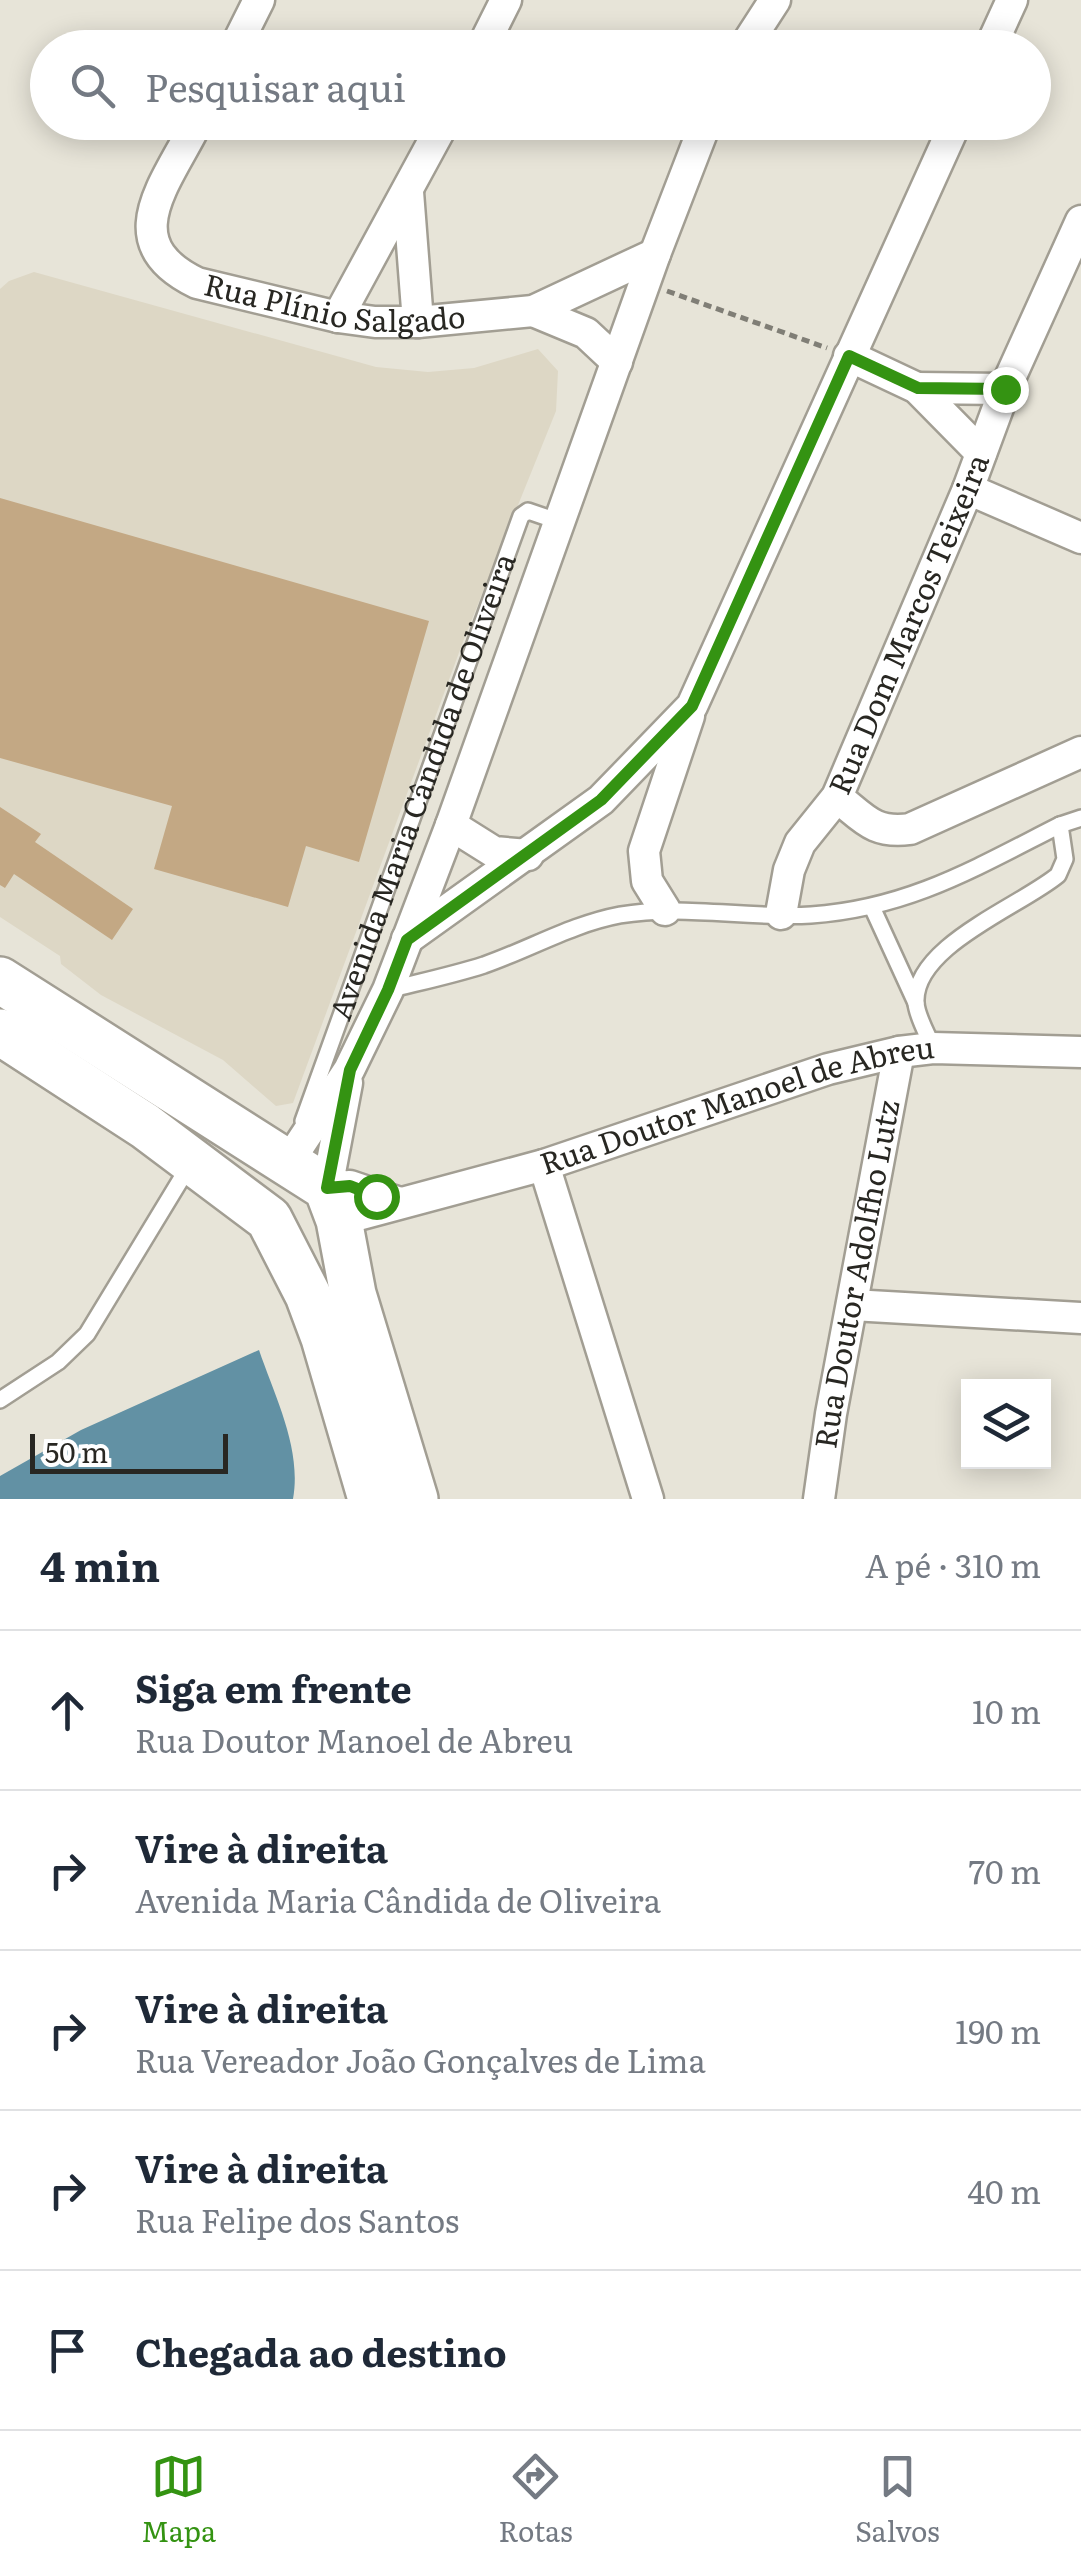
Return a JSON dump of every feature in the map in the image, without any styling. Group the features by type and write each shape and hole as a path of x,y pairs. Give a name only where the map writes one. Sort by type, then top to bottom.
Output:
{"main road":[{"path":"0,980 287,1164 333,1204 353,1294 414,1499"},
{"path":"0,1032 192,1160 269,1219 308,1295 324,1338 372,1499"},
{"path":"269,1219 287,1164"},
{"path":"269,1219 333,1204"}],"street":[{"path":"244,30 259,0"},
{"path":"491,30 506,0"},
{"path":"756,30 775,0"},
{"path":"998,30 1012,0"},
{"name":"Rua Plínio Salgado","path":"188,140 154,209 149,230 162,261 197,283 338,318 418,322 532,311 650,269"},
{"path":"338,318 435,140"},
{"name":"Avenida Maria Cândida de Oliveira","path":"287,1164 350,1070 388,990 699,140"},
{"path":"665,910 647,881 644,851 692,706 948,140"},
{"path":"408,192 418,322"},
{"name":"Rua Dom Marcos Teixeira","path":"781,914 789,870 800,842 837,797 968,490 1005,389 1081,221"},
{"name":"Rua Plínio Salgado","path":"532,311 586,333 617,362"},
{"path":"849,356 918,388 981,453"},
{"path":"918,388 1005,389"},
{"path":"968,490 1081,538"},
{"path":"407,940 601,800 692,706"},
{"path":"837,797 874,827 888,832 910,829 1081,752"},
{"path":"451,825 494,852 528,854"},
{"name":"Rua Doutor Manoel de Abreu","path":"333,1204 350,1186 402,1203 544,1165 828,1069 899,1052 934,1048 1081,1052"},
{"name":"Rua Doutor Adolfho Lutz","path":"818,1499 899,1052"},
{"name":"Avenida Maria Cândida de Oliveira","path":"333,1204 350,1070"},
{"path":"544,1165 648,1499"},
{"path":"852,1305 1081,1318"}],"lane":[{"name":"Avenida Maria Cândida de Oliveira","path":"287,1164 520,516 528,511 560,522"},
{"path":"388,990 484,965 579,926 620,916 665,910 809,915 892,904 1081,818"},
{"path":"916,1003 932,964 949,947 1058,875 1064,859 1060,825"},
{"path":"872,906 934,1048"},
{"path":"0,1400 58,1362 88,1334 192,1160"}],"path":[{"path":"650,269 849,356"}],"shaded area":[{"path":"34,272 376,367 428,372 474,368 538,349 558,371 556,411 464,639 293,1103 276,1106 223,1060 101,995 61,964 60,956 0,917 0,289 9,281"}],"water":[{"path":"259,1350 290,1442 293,1499 0,1499 0,1476 81,1430"}],"building":[{"path":"0,498 429,621 359,862 306,846 288,907 154,869 172,806 0,758"},
{"path":"0,807 41,834 35,842 133,909 112,940 14,874 5,888 0,885"}],"route":[{"path":"376,1196 350,1186 327,1188 350,1070 407,940 601,800 692,706 849,356 918,388 1005,389"}]}
